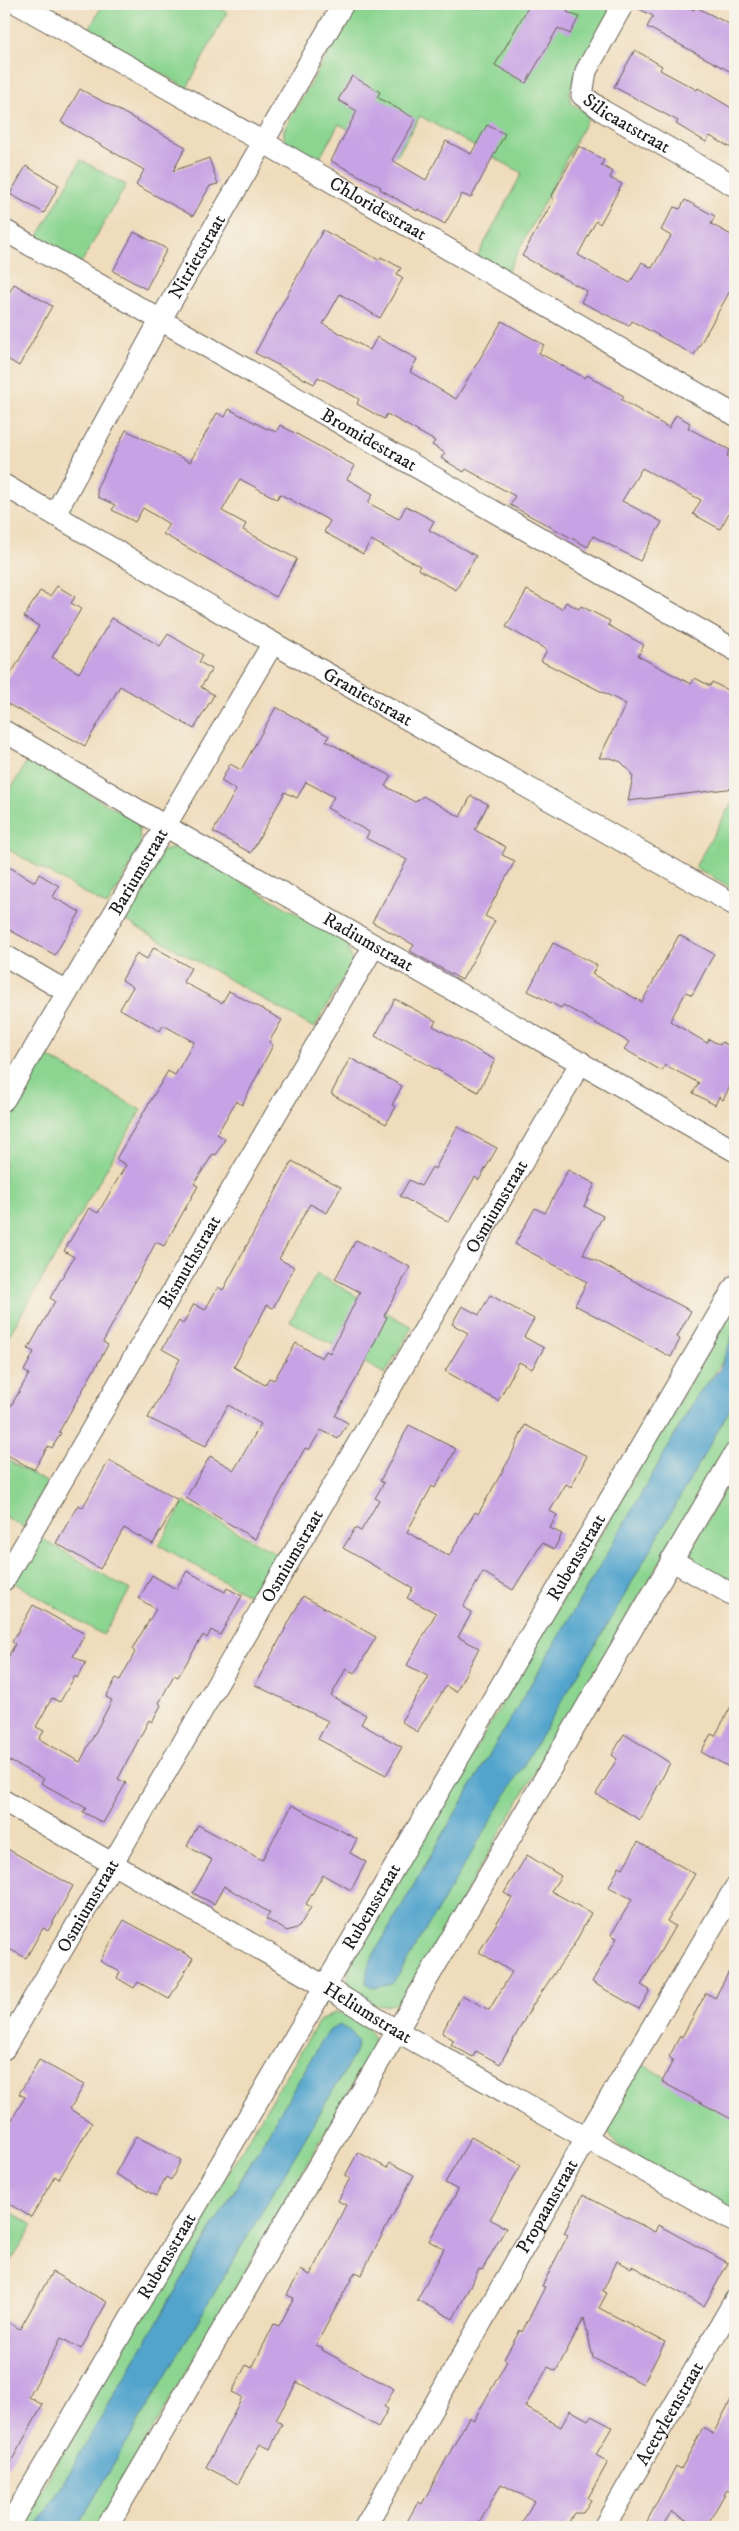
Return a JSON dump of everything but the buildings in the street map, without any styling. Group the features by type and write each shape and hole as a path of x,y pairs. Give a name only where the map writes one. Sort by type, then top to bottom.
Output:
{"street":[{"name":"Chloridestraat","path":"18,4 263,142 735,416"},
{"name":"Nitrietstraat","path":"55,514 161,320 343,4"},
{"name":"Silicaatstraat","path":"624,4 586,71 582,96 603,111 735,186"},
{"name":"Bromidestraat","path":"4,230 735,650"},
{"name":"Granietstraat","path":"4,485 273,643 735,905"},
{"name":"Bariumstraat","path":"4,1100 273,643"},
{"name":"Radiumstraat","path":"4,731 165,826 735,1151"},
{"name":"Bismuthstraat","path":"4,1580 374,946"},
{"path":"4,955 67,992"},
{"name":"Osmiumstraat","path":"4,2048 113,1865 581,1062"},
{"name":"Rubensstraat","path":"8,2527 735,1286"},
{"path":"107,2527 735,1452"},
{"path":"671,1560 735,1596"},
{"name":"Heliumstraat","path":"4,1801 326,1987 397,2031 735,2222"},
{"name":"Propaanstraat","path":"365,2527 586,2138 735,1888"},
{"name":"Acetyleenstraat","path":"604,2527 735,2300"}],"green space":[{"path":"103,4 211,4 227,12 187,88 87,33"},
{"path":"357,4 616,4 573,82 569,94 572,104 590,114 506,275 476,259 522,173 420,116 397,156 339,124 317,163 294,150 286,141 284,129"},
{"path":"81,160 126,185 81,263 37,238"},
{"path":"28,759 138,822 141,848 107,906 4,847 4,801"},
{"path":"735,797 735,890 695,867"},
{"path":"177,847 187,850 347,943 352,962 314,1028 121,918 160,852"},
{"path":"43,1054 141,1110 8,1337 4,1335 4,1120"},
{"path":"317,1274 412,1327 385,1374 290,1321"},
{"path":"735,1305 733,1332 721,1363 698,1394 373,1956 391,1984 616,1610 735,1400 735,1435 529,1783 405,1998 388,2006 381,2006 367,2001 347,1986 350,1964"},
{"path":"4,1458 48,1483 23,1527 4,1516"},
{"path":"735,1470 735,1588 701,1567 696,1562 692,1547"},
{"path":"184,1502 280,1556 255,1599 159,1545"},
{"path":"39,1537 130,1590 103,1635 13,1582"},
{"path":"335,2012 354,2018 369,2030 375,2042 373,2050 96,2527 77,2527 355,2053 330,2030 37,2527 20,2527 100,2386 319,2021"},
{"path":"642,2064 735,2118 735,2212 617,2145 611,2137 608,2130 609,2122"},
{"path":"4,2208 33,2225 8,2267 4,2265"}],"water":[{"path":"735,1328 735,1400 616,1610 400,1973 392,1984 375,1988 366,1983 367,1970 373,1956 698,1394 720,1369"},
{"path":"339,2025 353,2033 358,2042 355,2053 77,2527 37,2527 323,2039 330,2030"}]}
